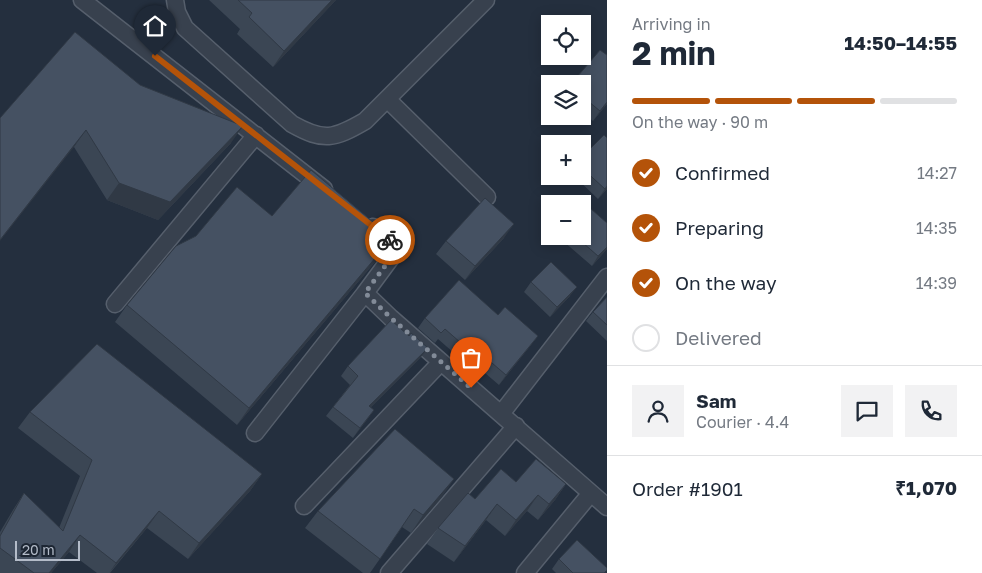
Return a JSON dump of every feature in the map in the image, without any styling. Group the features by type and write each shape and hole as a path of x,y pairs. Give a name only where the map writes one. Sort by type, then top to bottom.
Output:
{"street":[{"path":"82,0 339,200"},
{"path":"176,0 177,12 186,28 292,124 308,133 327,137 343,134 365,122 486,0"},
{"path":"387,99 488,197"},
{"path":"115,304 256,135"},
{"path":"255,433 399,247 361,217"},
{"path":"501,414 607,277"},
{"path":"365,293 391,318 607,507"},
{"path":"304,506 441,362"},
{"path":"389,573 516,426"},
{"path":"525,573 591,493"}],"building":[{"path":"238,0 332,0 284,51 249,17 252,13"},
{"path":"75,32 140,85 243,126 170,202 119,183 86,130 0,240 0,118"},
{"path":"600,50 607,55 607,102 600,111 591,104 591,75 579,75 587,65 591,65 591,61"},
{"path":"604,135 607,138 607,186 605,189 591,176 591,148"},
{"path":"311,170 392,238 249,408 127,305 176,246 196,236 237,187 272,216"},
{"path":"485,198 514,224 475,266 446,241"},
{"path":"591,209 607,223 607,247 598,256 585,245 591,245"},
{"path":"551,262 577,287 557,307 531,282"},
{"path":"459,280 498,315 505,307 538,336 506,375 464,339 461,343 445,329 441,333 425,318"},
{"path":"607,297 607,325 593,312"},
{"path":"391,320 409,336 411,333 428,348 369,406 374,410 360,428 333,407 358,376 348,366"},
{"path":"97,344 262,474 199,543 159,511 116,563 80,535 49,573 34,573 0,548 0,536 24,493 63,531 92,460 30,412"},
{"path":"395,429 454,479 423,515 414,509 380,559 318,511"},
{"path":"536,459 566,484 549,504 538,495 516,520 497,504 465,546 438,528 468,493 475,499 501,469 516,482"},
{"path":"577,540 607,568 604,573 573,573 559,559"}],"way so far":[{"path":"390,240 399,247 365,293 471,388"}],"route":[{"path":"155,56 390,240"}]}
